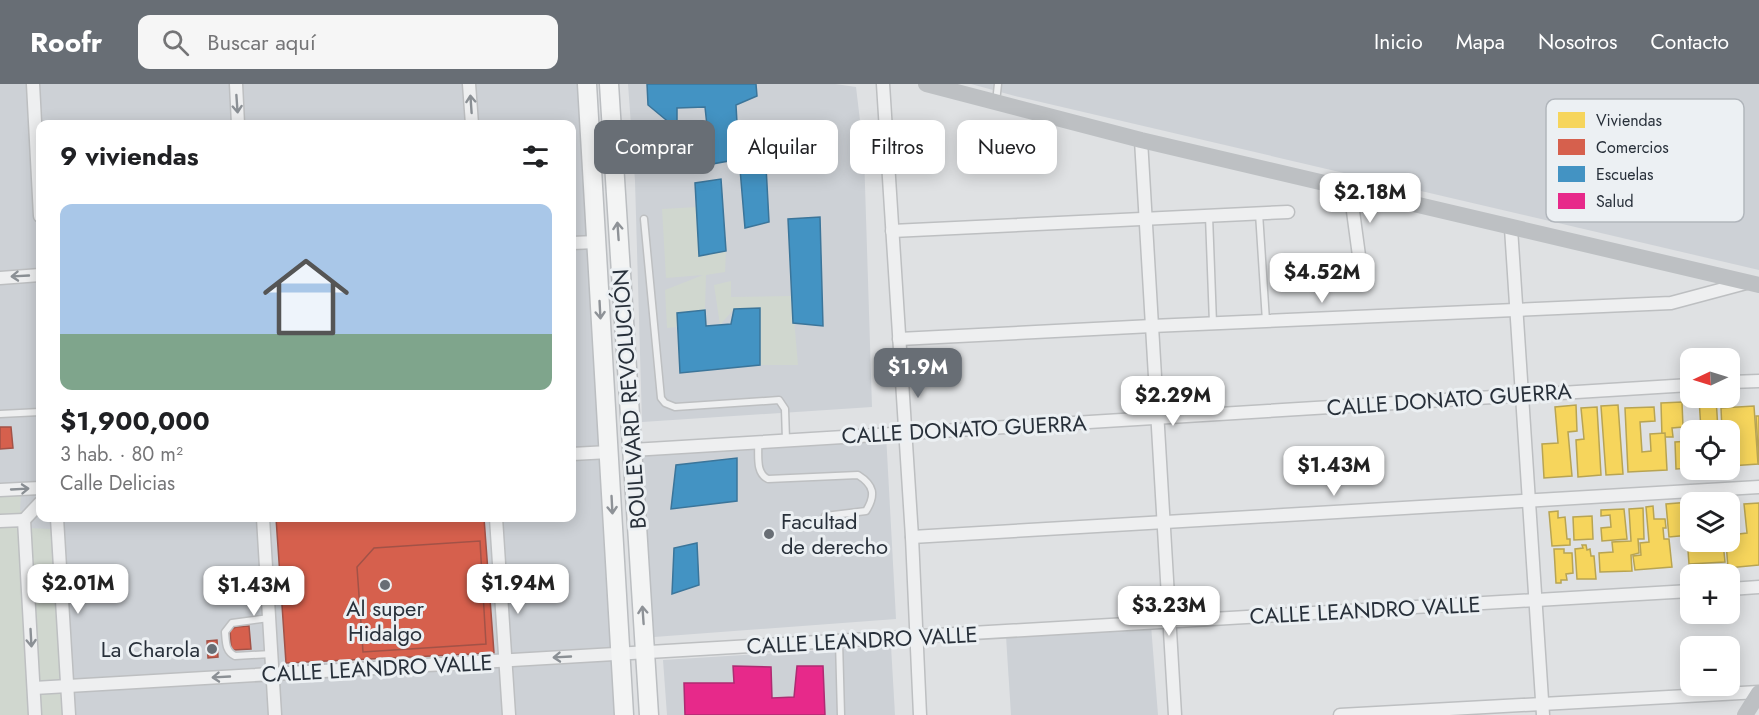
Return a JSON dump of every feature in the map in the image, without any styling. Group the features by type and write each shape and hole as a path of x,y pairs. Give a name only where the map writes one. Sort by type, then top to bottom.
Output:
{"main road":[{"path":"586,84 624,715"},
{"name":"BOULEVARD REVOLUCIÓN","path":"609,84 649,715"},
{"path":"926,84 1141,140 1753,284"},
{"path":"1745,715 1759,692"}],"street":[{"path":"33,84 36,141"},
{"path":"236,84 238,120"},
{"path":"470,84 472,120"},
{"path":"883,84 912,537 920,715"},
{"path":"1141,140 1175,715"},
{"path":"1350,189 1360,263"},
{"path":"892,231 1288,212"},
{"path":"1511,228 1542,709"},
{"path":"576,243 596,242"},
{"path":"0,278 36,275"},
{"path":"899,339 1671,303 1753,284"},
{"path":"1740,382 1759,381"},
{"name":"CALLE DONATO GUERRA","path":"632,450 1680,386"},
{"path":"576,454 609,452"},
{"path":"912,537 1759,487"},
{"path":"0,490 36,488"},
{"path":"0,522 24,520 36,507"},
{"path":"24,520 35,715"},
{"path":"57,522 69,715"},
{"path":"263,522 275,715"},
{"path":"496,522 509,715"},
{"path":"1740,588 1759,587"},
{"name":"CALLE LEANDRO VALLE","path":"34,688 1680,592"},
{"path":"1340,715 1542,709 1759,692"}],"lane":[{"path":"994,102 996,84"},
{"path":"1259,213 1266,321"},
{"path":"1209,216 1214,324"},
{"path":"645,219 661,398 665,403 675,407 779,400 785,409 786,440"},
{"path":"0,414 36,412"},
{"path":"758,442 760,472 768,479 858,475 871,486 871,503 866,511 825,516"},
{"path":"269,618 232,623 225,632 227,650 235,656 271,654"},
{"path":"839,641 841,715"}],"shaded area":[{"path":"0,84 591,84 594,174 597,174 631,715 0,715"},
{"path":"628,84 835,84 856,87 860,120 850,120 850,174 865,174 872,407 642,422 634,174 715,174 715,120 631,120"},
{"path":"971,84 1759,84 1759,270 1554,222 1744,222 1744,99 1546,99 1546,220"},
{"path":"697,207 699,256 726,251 725,272 706,275 705,310 677,313 678,327 667,328 665,290 703,275 666,278 662,209"},
{"path":"731,281 731,297 792,296 798,365 760,365 760,308 734,309 720,325 714,285"},
{"name":"Facultad de derecho","path":"886,434 896,619 654,637 640,448"},
{"path":"21,493 20,511 27,511 28,528 52,529 63,715 0,715 0,494"},
{"path":"1151,625 1158,715 1011,715 1006,636"},
{"path":"891,646 895,715 667,715 663,660"}],"building: Viviendas":[{"path":"1680,402 1680,408 1682,408 1683,420 1680,420 1680,427 1672,428 1673,437 1662,437 1661,403"},
{"path":"1576,405 1577,431 1568,432 1572,476 1544,478 1542,444 1558,443 1555,407"},
{"path":"1618,405 1623,474 1606,475 1601,406"},
{"path":"1754,406 1758,464 1740,465 1740,420 1722,420 1721,408"},
{"path":"1597,407 1601,475 1578,477 1576,440 1584,439 1581,408"},
{"path":"1654,407 1655,421 1640,422 1642,452 1651,451 1650,434 1665,433 1667,470 1628,472 1625,408"},
{"path":"1700,408 1717,408 1717,420 1700,420"},
{"path":"1756,416 1759,416 1759,465"},
{"path":"1675,442 1680,442 1680,469 1676,469"},
{"path":"1680,503 1680,536 1669,537 1666,504"},
{"path":"1759,503 1759,565 1740,567 1740,564 1728,564 1727,552 1740,552 1740,534 1747,533 1744,504"},
{"path":"1653,506 1654,519 1665,519 1664,539 1669,539 1672,567 1635,570 1633,556 1641,555 1640,543 1649,542 1646,507"},
{"path":"1643,508 1644,539 1638,539 1639,553 1631,555 1632,571 1600,572 1599,553 1613,552 1612,542 1631,541 1629,509"},
{"path":"1624,509 1627,539 1602,541 1601,528 1611,527 1610,515 1601,516 1601,510"},
{"path":"1558,511 1558,518 1565,517 1567,539 1570,539 1570,545 1552,546 1549,512"},
{"path":"1592,516 1593,539 1574,540 1573,517"},
{"path":"1582,545 1586,545 1587,550 1590,549 1591,556 1594,556 1596,579 1577,579 1575,549 1583,548"},
{"path":"1554,549 1564,549 1564,553 1572,553 1573,573 1566,574 1567,580 1561,580 1561,583 1556,583"},
{"path":"1688,552 1724,552 1725,562 1689,564"}],"building: Comercios":[{"path":"0,427 11,427 13,448 0,449"},
{"name":"Al super Hidalgo","path":"276,522 484,522 494,653 286,663"},
{"path":"480,541 486,644 363,652 357,567 374,548"},
{"path":"249,626 251,649 233,650 230,630"},
{"name":"La Charola","path":"217,640 218,657 208,658 207,641"}],"building: Escuelas":[{"path":"647,84 756,84 757,96 736,105 737,120 727,120 727,161 715,163 715,120 706,120 705,107 677,108 677,120 666,120 648,105"},
{"path":"740,174 766,174 769,222 745,228"},
{"path":"721,179 726,251 699,256 695,183"},
{"path":"820,217 823,326 793,323 788,219"},
{"path":"760,308 760,365 680,373 677,313 705,310 706,326 731,324 734,309"},
{"path":"737,458 737,501 671,509 676,465"},
{"path":"697,543 699,585 672,594 674,548"}],"building: Salud":[{"path":"733,666 771,667 772,698 794,697 797,666 823,666 825,715 685,715 684,683 734,683"}],"place":[{"name":"Facultad de derecho","path":"769,534"},
{"name":"Al super Hidalgo","path":"385,585"},
{"name":"La Charola","path":"212,649"}]}
